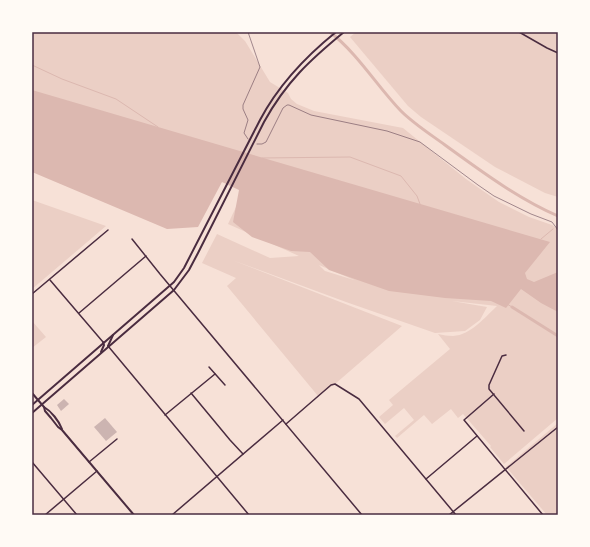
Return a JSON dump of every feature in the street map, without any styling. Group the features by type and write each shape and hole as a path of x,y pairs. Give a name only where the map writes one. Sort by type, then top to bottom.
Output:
{"main road":[{"path":"32,405 103,342 170,286 184,268 266,107 282,84 302,62 336,32"},
{"path":"32,413 43,406 100,353 174,290 189,270 271,110 291,82 315,56 343,33"},
{"path":"108,346 115,333"},
{"path":"100,353 104,345 103,342"},
{"path":"32,393 58,427 134,515"}],"street":[{"path":"519,32 558,53"},
{"path":"32,294 108,230"},
{"path":"132,239 362,515"},
{"path":"79,313 146,256"},
{"path":"50,279 103,342"},
{"path":"108,346 249,515"},
{"path":"506,355 502,356 489,385 489,389 524,431"},
{"path":"209,367 225,385"},
{"path":"165,415 215,374"},
{"path":"286,424 335,384 359,399 456,515"},
{"path":"191,393 243,454"},
{"path":"494,394 464,420 543,515"},
{"path":"172,515 283,420"},
{"path":"449,515 558,427"},
{"path":"426,479 477,436"},
{"path":"89,462 117,439"},
{"path":"32,462 77,515"},
{"path":"45,515 97,471"}],"path":[{"path":"248,32 260,67 243,105 243,109 248,120 244,133 246,138 252,141"},
{"path":"257,144 266,142 283,108 287,105 316,116 387,131 422,143 494,196 531,214 552,222 558,230"}],"shaded area":[{"path":"32,32 236,32 245,41 270,82 288,93 291,99 297,104 314,111 403,128 466,179 499,202 558,229 558,418 504,464 490,447 491,446 463,414 458,418 451,409 432,424 424,415 397,438 395,436 414,420 404,408 385,424 379,417 393,405 389,400 450,349 438,334 447,336 460,335 472,329 497,306 452,301 487,307 480,320 465,331 435,333 232,260 402,326 335,384 318,396 227,286 236,278 202,263 217,234 270,258 299,256 228,224 244,190 219,178 32,171","holes":["319,265 354,280 325,271"]},
{"path":"356,32 558,32 558,197 545,193 495,167 421,117 408,106 350,37"},
{"path":"32,90 550,242 525,273 527,279 534,282 558,272 558,312 541,303 521,289 506,308 491,301 445,298 389,291 329,270 310,252 291,251 252,237 233,222 239,190 222,182 198,227 167,229 32,172"},
{"path":"32,200 106,226 32,289"},
{"path":"32,321 46,337 32,348"},
{"path":"558,423 558,515 547,515 506,467"}],"building":[{"path":"64,399 69,404 61,411 57,405"},
{"path":"105,418 117,432 106,441 94,427"}],"waterway":[{"path":"330,32 350,50 401,111 422,129 500,184 528,201 558,216"},
{"path":"32,65 62,79 116,99 158,127"},
{"path":"262,158 350,157 401,176 417,196 420,204"},
{"path":"541,239 553,229"},
{"path":"507,304 512,307"},
{"path":"512,307 558,336"}]}
